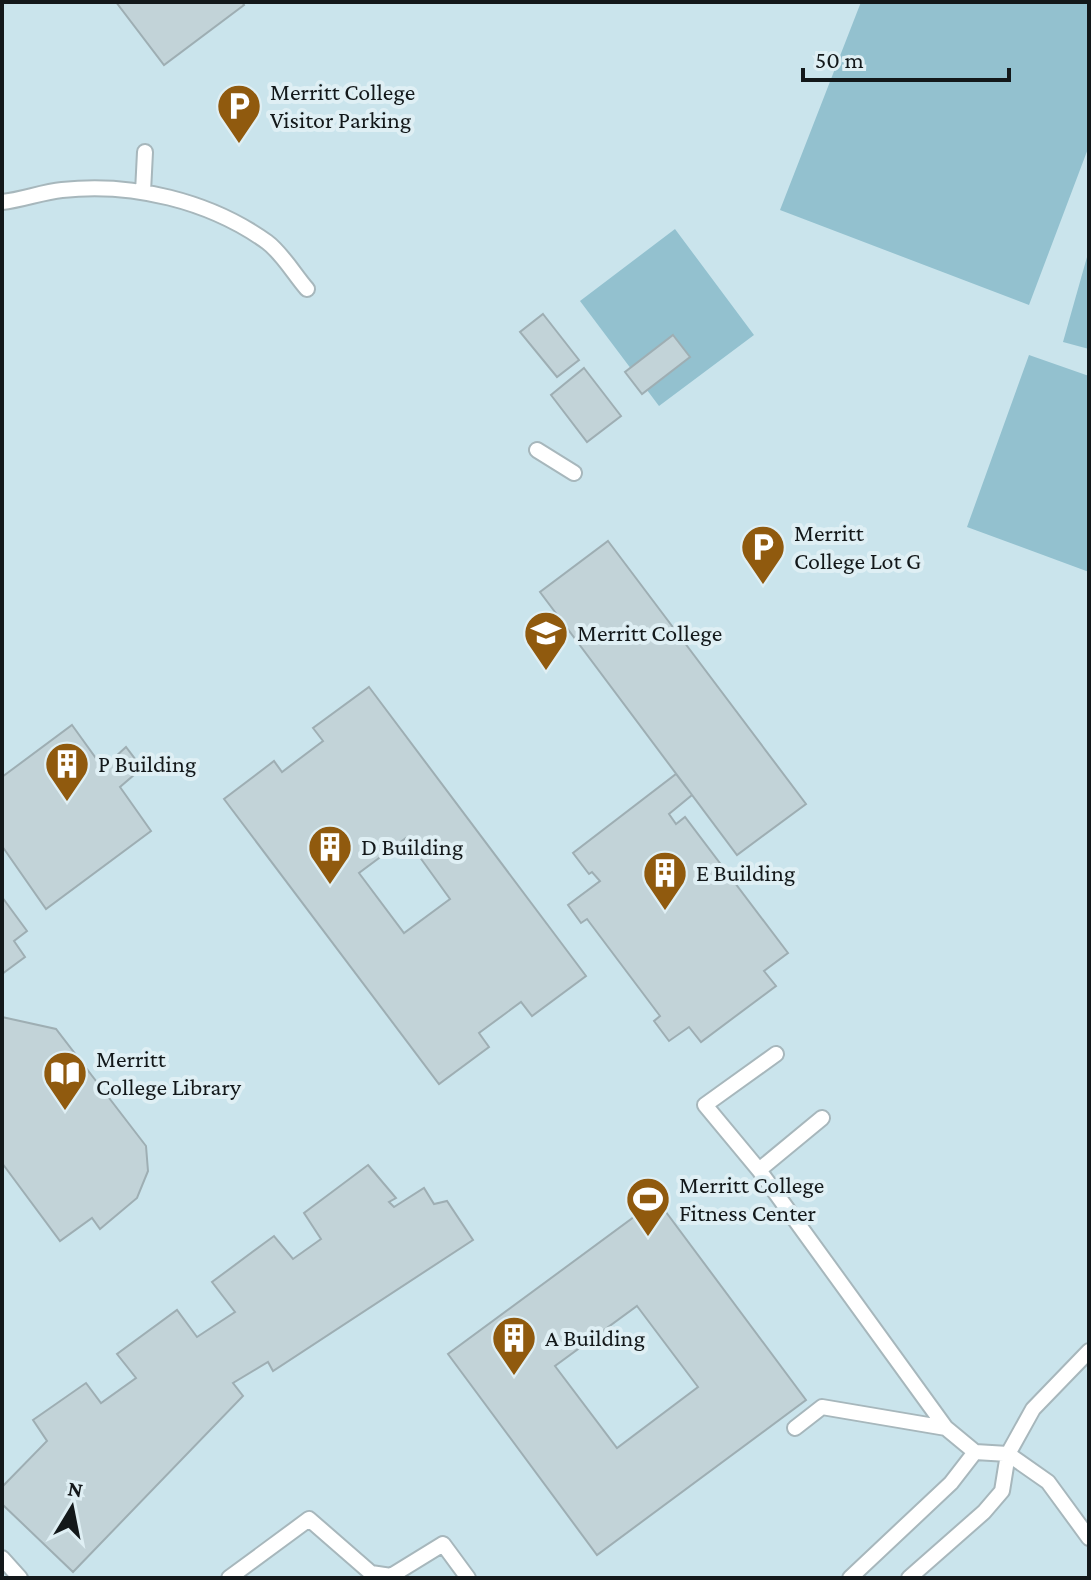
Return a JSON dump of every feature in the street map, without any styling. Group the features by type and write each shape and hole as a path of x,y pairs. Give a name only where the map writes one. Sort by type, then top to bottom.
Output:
{"lane":[{"path":"143,192 145,152"},
{"path":"2,202 61,190 109,189 180,200 269,243 307,289"},
{"path":"537,450 574,473"},
{"path":"776,1054 705,1105 759,1170 946,1428 975,1452 1008,1454 1048,1482 1089,1538"},
{"path":"759,1170 822,1118"},
{"path":"909,1578 984,1512 1002,1491 1008,1454 1033,1409 1089,1351"},
{"path":"795,1428 822,1407 946,1428"},
{"path":"850,1578 951,1483 975,1452"},
{"path":"229,1578 309,1519 371,1573 391,1576 443,1544 468,1578"},
{"path":"2,1558 20,1578"}],"shaded area":[{"name":"Merritt College","path":"2,2 1089,2 1089,1343 1084,1349 1089,1356 1089,1578 2,1578"},
{"path":"861,2 1089,2 1089,146 1029,305 780,210"},
{"path":"675,229 754,335 659,406 580,301"},
{"path":"1089,250 1089,349 1063,342"},
{"path":"1029,355 1089,376 1089,572 967,527"}],"building":[{"path":"116,2 242,2 244,5 164,65"},
{"path":"543,314 579,360 557,377 520,332"},
{"path":"673,335 690,357 642,394 625,372"},
{"path":"584,368 621,416 587,442 551,395"},
{"path":"608,541 806,804 737,855 540,592"},
{"name":"D Building","path":"369,687 586,976 532,1016 521,1002 479,1033 489,1047 439,1084 224,799 274,761 282,772 323,741 313,728","holes":["406,838 450,899 404,933 359,873"]},
{"name":"P Building","path":"72,725 103,768 126,747 142,768 120,787 151,831 46,909 2,846 2,777"},
{"name":"E Building","path":"676,774 692,795 669,814 676,824 685,817 788,953 764,971 776,986 701,1042 689,1027 669,1041 654,1021 660,1016 587,919 581,923 568,905 600,881 592,872 589,874 573,853"},
{"path":"2,897 27,931 14,941 25,957 2,974"},
{"path":"2,1017 56,1029 146,1146 148,1171 137,1198 100,1229 92,1218 60,1241 2,1163"},
{"path":"368,1165 396,1198 389,1202 394,1207 424,1188 434,1204 447,1201 473,1240 273,1371 268,1362 233,1383 243,1396 73,1572 2,1504 2,1487 47,1441 33,1420 86,1383 101,1403 136,1378 117,1354 177,1310 197,1337 235,1312 212,1282 274,1236 293,1259 321,1239 304,1213"},
{"name":"A Building","path":"657,1200 806,1400 597,1555 448,1354","holes":["637,1306 698,1387 617,1448 555,1366"]}],"place":[{"name":"Merritt College Visitor Parking","path":"239,145"},
{"name":"Merritt College Lot G","path":"763,586"},
{"name":"Merritt College","path":"546,672"},
{"name":"P Building","path":"67,803"},
{"name":"D Building","path":"330,886"},
{"name":"E Building","path":"665,912"},
{"name":"Merritt College Library","path":"65,1112"},
{"name":"Merritt College Fitness Center","path":"648,1238"},
{"name":"A Building","path":"514,1377"}]}
